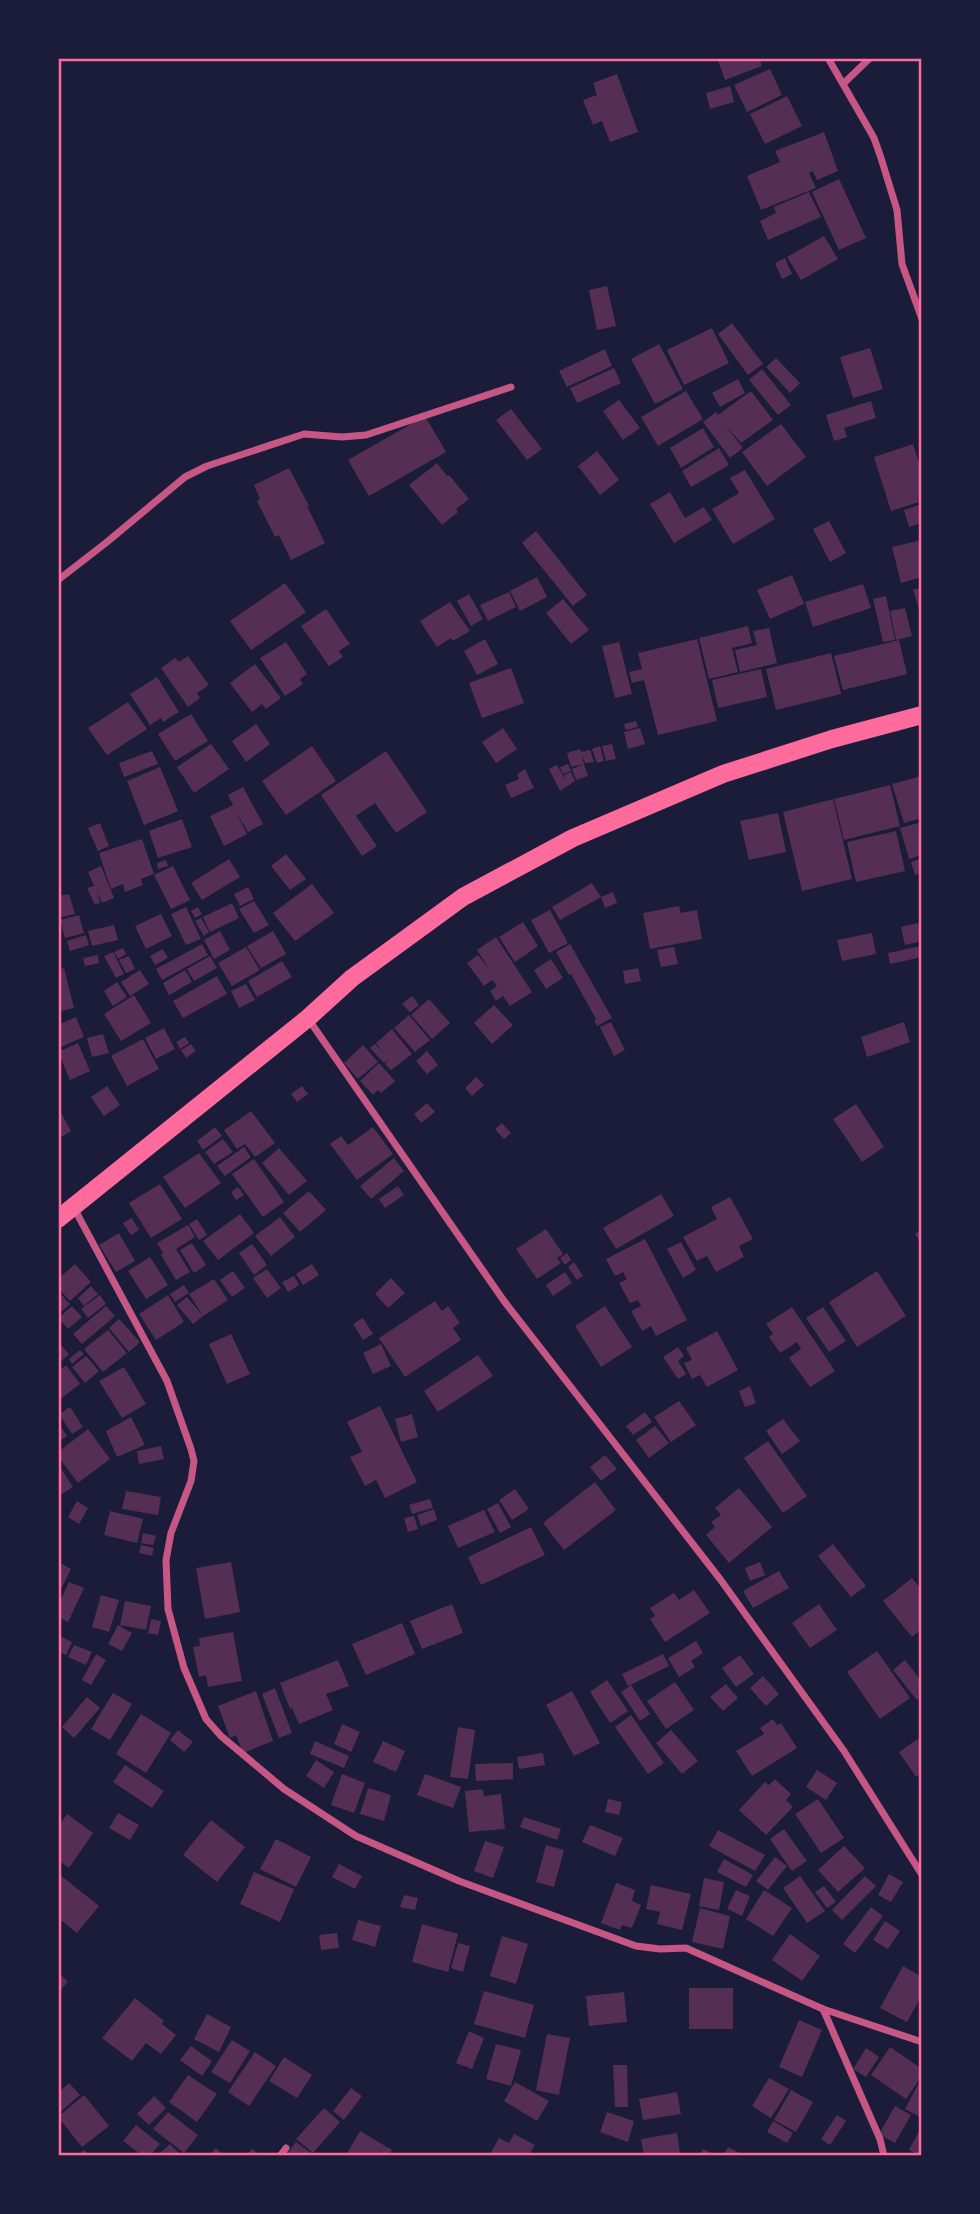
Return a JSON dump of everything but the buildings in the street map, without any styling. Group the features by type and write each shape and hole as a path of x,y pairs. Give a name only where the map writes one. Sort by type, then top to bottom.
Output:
{"main road":[{"path":"58,1219 308,1018 352,978 463,897 573,838 723,774 832,739 922,715"}],"street":[{"path":"828,58 874,138 897,210 902,264 922,319"},
{"path":"843,84 870,58"},
{"path":"58,580 185,477 207,466 304,434 342,437 366,435 511,387"},
{"path":"308,1018 504,1301 720,1580 844,1751 922,1875"},
{"path":"74,1207 167,1381 191,1449 194,1461 191,1481 171,1533 166,1560 168,1609 184,1668 206,1719 221,1736 284,1789 356,1836 459,1881 636,1946 686,1948 823,2009 922,2042"},
{"path":"823,2009 880,2139 884,2156"},
{"path":"281,2156 286,2148"}]}
